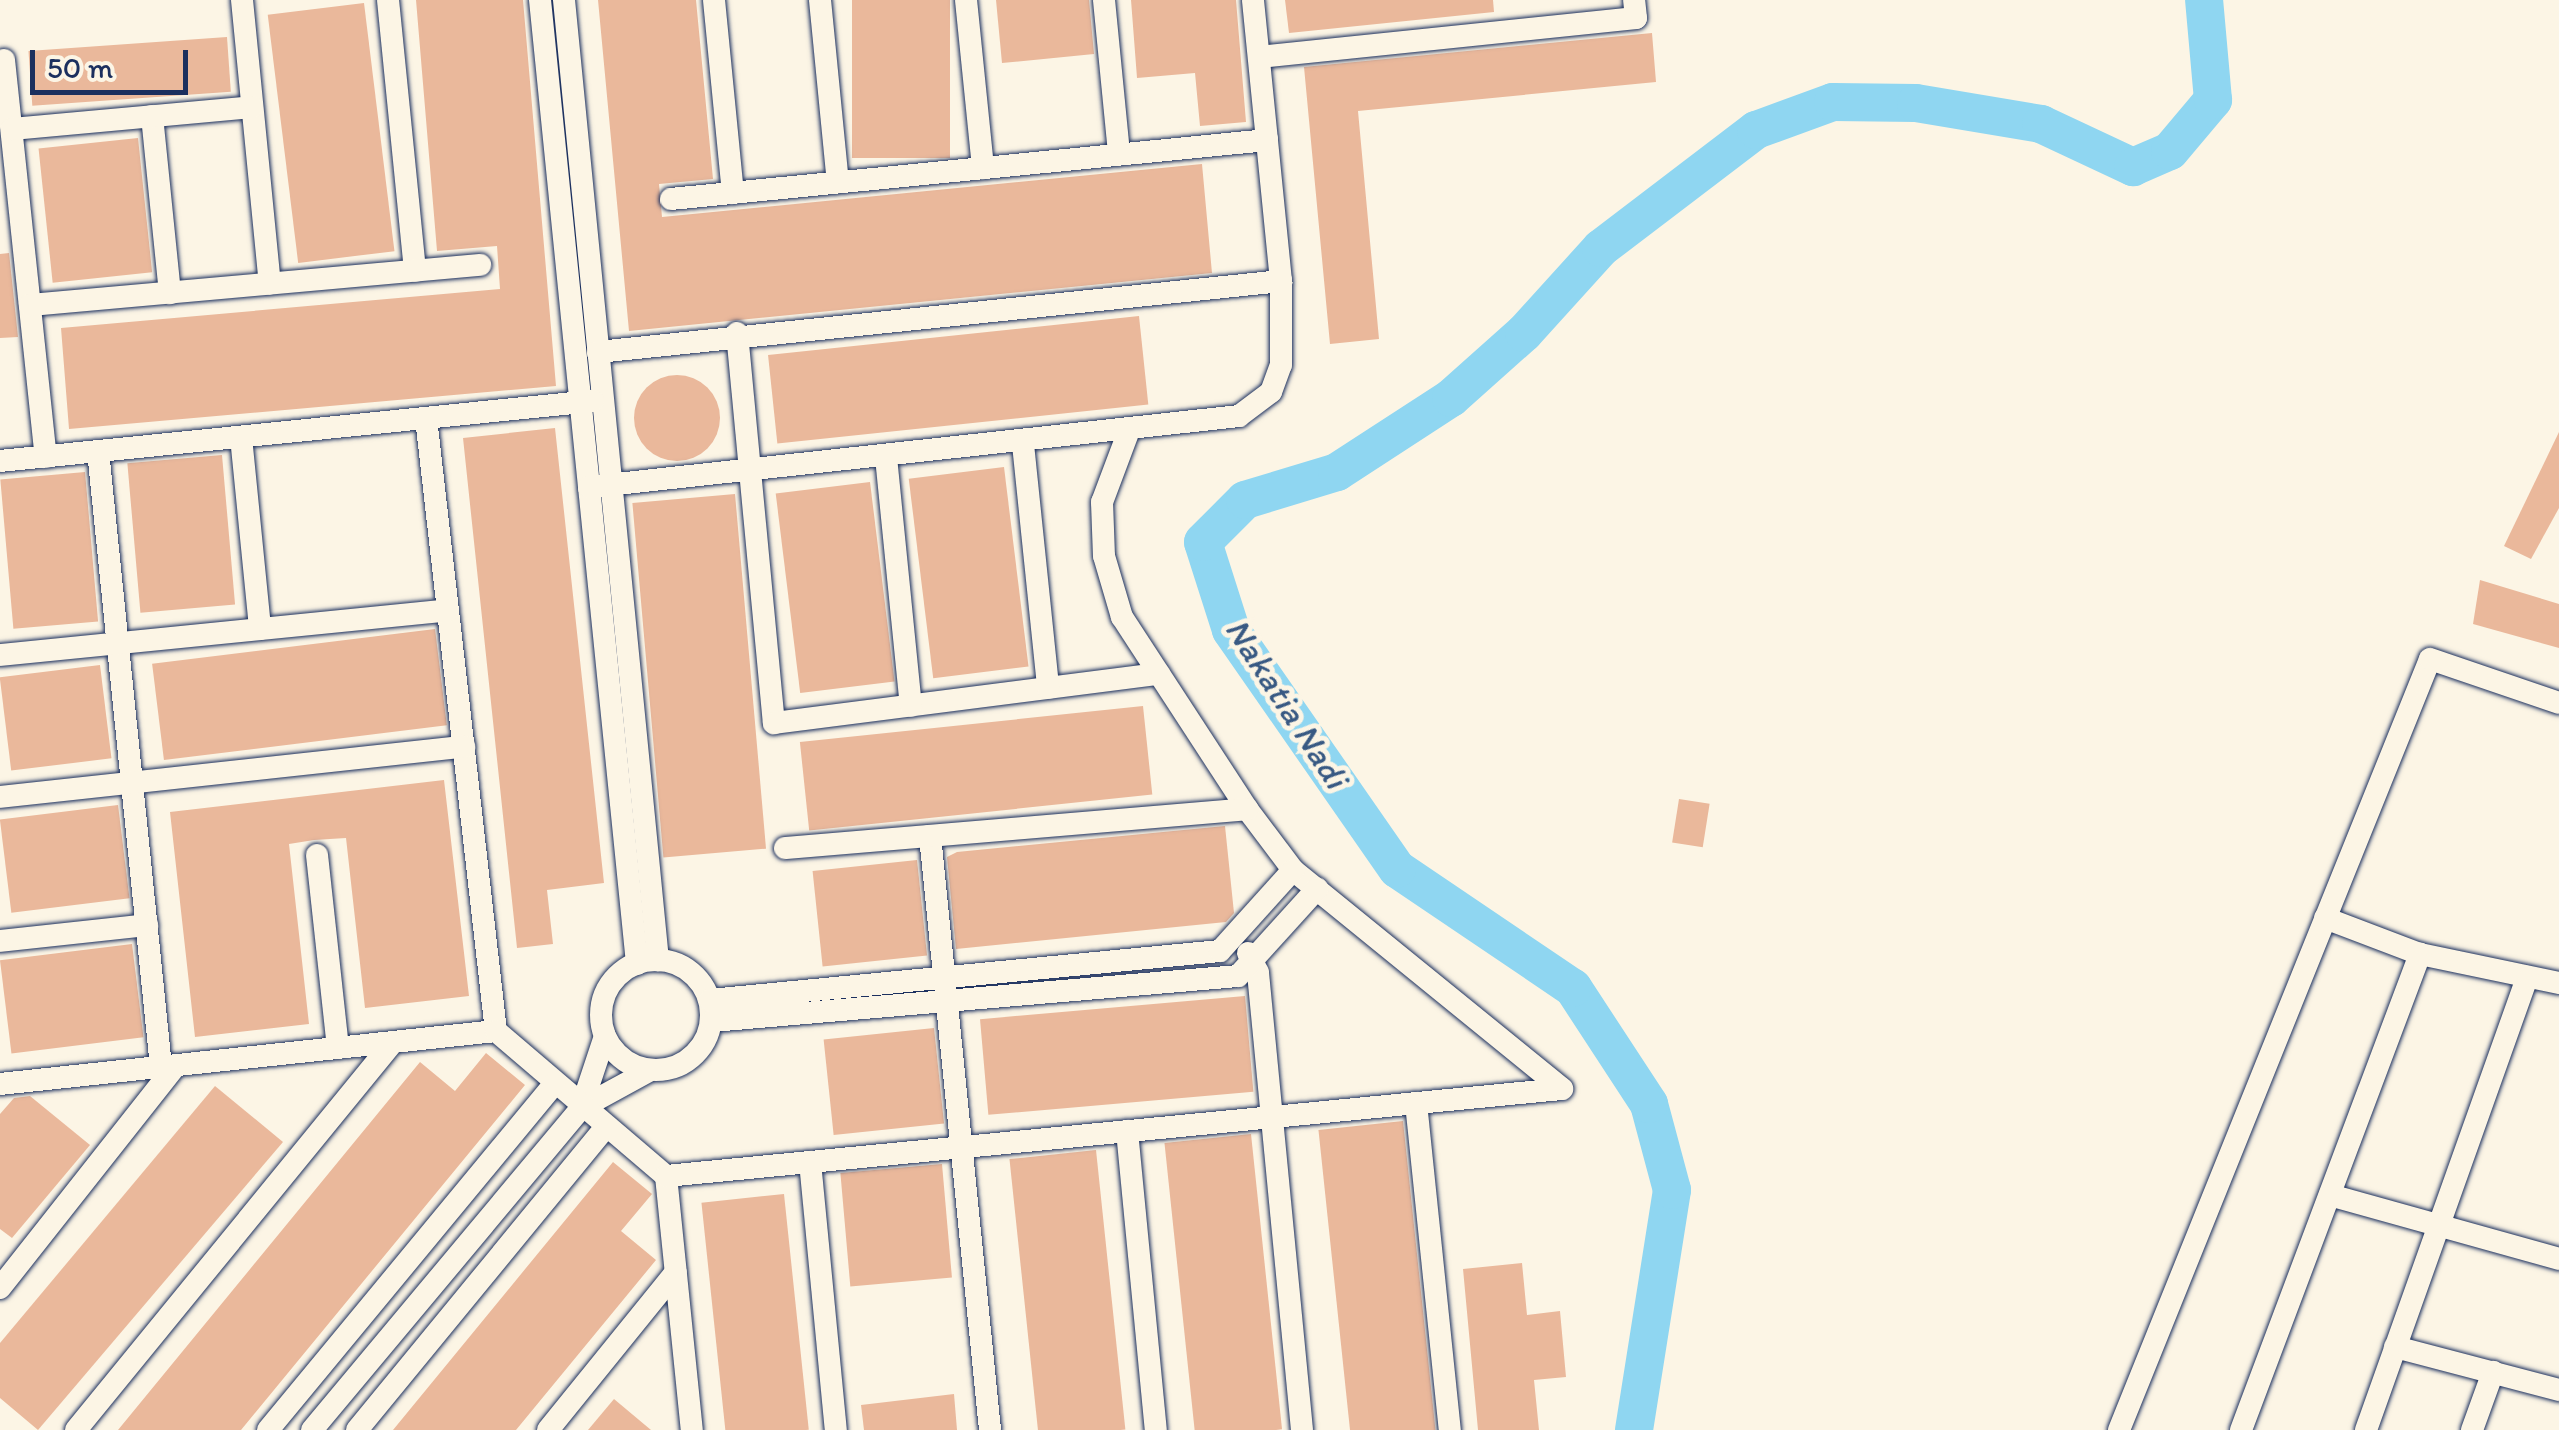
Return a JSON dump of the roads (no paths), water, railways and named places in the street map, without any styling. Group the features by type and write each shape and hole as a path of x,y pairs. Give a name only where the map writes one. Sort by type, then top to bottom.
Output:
{"street":[{"path":"242,0 270,284"},
{"path":"388,0 415,271"},
{"path":"540,0 591,401 647,962"},
{"path":"564,0 598,352 591,401"},
{"path":"714,0 733,193"},
{"path":"820,0 838,182"},
{"path":"966,0 982,168"},
{"path":"1104,0 1119,154"},
{"path":"600,486 1128,433 1239,416 1272,392 1281,365 1281,281 1253,0"},
{"path":"1259,57 1636,18 1634,0"},
{"path":"4,60 46,457"},
{"path":"12,129 252,107"},
{"path":"152,116 170,293"},
{"path":"671,199 1267,140"},
{"path":"30,306 480,266"},
{"path":"598,352 737,333 1281,281"},
{"path":"737,333 774,724 1159,674"},
{"path":"0,462 591,401"},
{"path":"426,418 496,1032 666,1176 1562,1089 1293,870 1246,809 1122,617 1104,556 1102,502 1128,433"},
{"path":"241,437 260,629"},
{"path":"1023,444 1048,688"},
{"path":"0,1288 169,1066 147,925 98,452"},
{"path":"886,458 911,706"},
{"path":"0,655 448,610"},
{"path":"2119,1430 2430,659 2559,703"},
{"path":"0,796 464,747"},
{"path":"785,848 1246,809"},
{"path":"930,836 990,1430"},
{"path":"317,854 338,1048"},
{"path":"711,1011 946,977 1220,951 1293,870"},
{"path":"711,1011 948,1001 1238,976 1317,889"},
{"path":"2325,918 2420,954 2559,983"},
{"path":"0,941 147,925"},
{"path":"1236,934 1252,961 1272,1117 1302,1430"},
{"path":"2241,1430 2420,954"},
{"path":"582,1108 605,1036 600,1008 607,988 647,962 684,966 711,1011"},
{"path":"2366,1430 2527,977"},
{"path":"312,1430 582,1108 649,1071 691,1059 711,1011"},
{"path":"0,1084 496,1032"},
{"path":"605,1036 628,1064 649,1071"},
{"path":"76,1430 393,1042"},
{"path":"268,1430 555,1084"},
{"path":"1416,1103 1450,1430"},
{"path":"357,1430 606,1127"},
{"path":"1127,1131 1156,1430"},
{"path":"810,1162 836,1430"},
{"path":"666,1176 692,1430"},
{"path":"2330,1195 2558,1256"},
{"path":"548,1430 676,1272"},
{"path":"2395,1347 2559,1390"},
{"path":"2472,1430 2493,1372"}],"waterway":[{"name":"Nakatia Nadi","path":"1634,1430 1672,1190 1649,1104 1573,988 1397,869 1231,630 1203,542 1245,500 1337,472 1451,398 1524,333 1601,248 1756,130 1833,102 1916,103 2041,124 2133,167 2170,151 2213,100 2204,0"}]}
